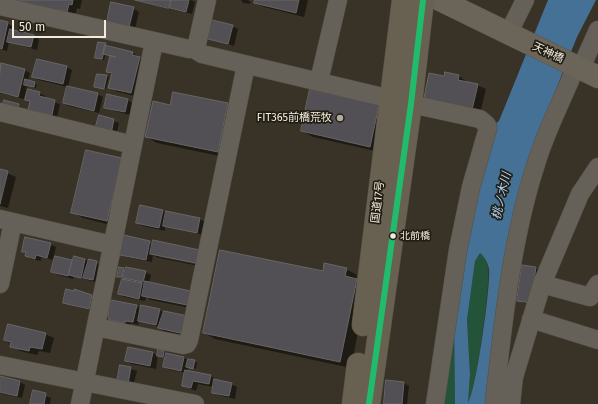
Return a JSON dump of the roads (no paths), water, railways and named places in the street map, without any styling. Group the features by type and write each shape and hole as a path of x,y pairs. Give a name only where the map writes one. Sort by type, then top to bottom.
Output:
{"highway":[{"name":"国道17号","path":"368,404 380,316 401,101 403,0"},
{"name":"国道17号","path":"353,404 401,101 422,0"}],"main road":[{"name":"天神橋","path":"440,0 582,69"}],"street":[{"path":"194,49 207,0"},
{"path":"319,82 338,0"},
{"path":"516,38 525,0"},
{"path":"0,6 154,42 194,49 202,54 246,65 480,119 487,124 488,128 471,187 458,250 435,404"},
{"path":"494,404 514,256 530,183 541,148 582,69 598,30"},
{"path":"80,404 154,42"},
{"path":"96,327 183,345 187,344 246,65"},
{"path":"0,112 133,145"},
{"path":"511,404 514,377 542,284 580,194 593,188 598,167"},
{"path":"0,284 6,221 112,245"},
{"path":"542,284 590,297 598,284"},
{"path":"531,319 598,340"},
{"path":"0,365 166,401 195,404"}],"water":[{"name":"桃ノ木川","path":"548,0 596,0 577,37 560,79 533,157 489,404 455,404 454,322 466,252 480,185 497,125 496,123 499,121","holes":["480,253 487,262 489,269 488,295 479,360 468,403 470,374 467,320 475,261"]}],"place":[{"name":"FIT365前橋荒牧","path":"340,118"},
{"name":"北前橋","path":"393,236"}]}
